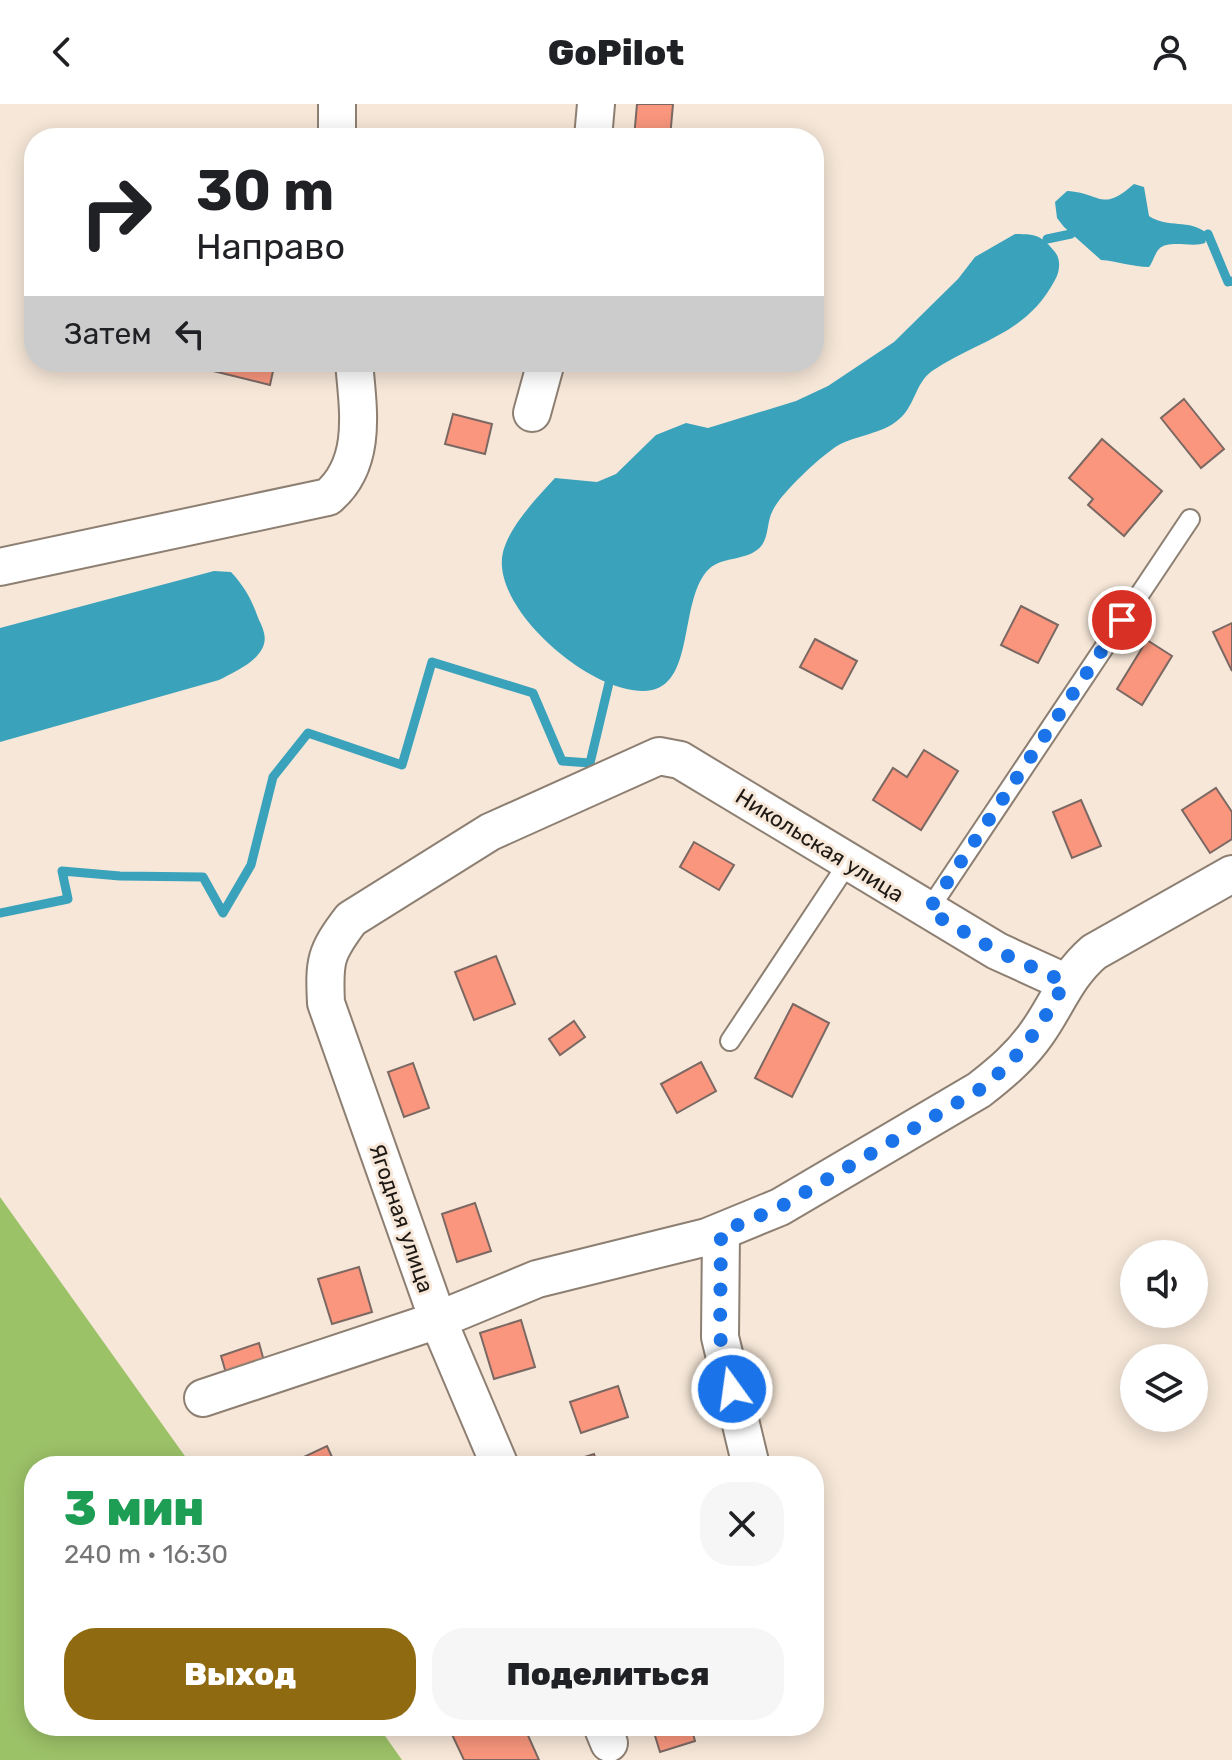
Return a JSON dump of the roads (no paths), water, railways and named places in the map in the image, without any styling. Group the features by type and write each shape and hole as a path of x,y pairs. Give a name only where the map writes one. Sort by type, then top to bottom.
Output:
{"street":[{"path":"337,104 337,128"},
{"path":"594,128 596,104"},
{"path":"0,567 328,497 343,484 358,439 355,372"},
{"path":"532,413 543,372"},
{"name":"Никольская улица","path":"324,964 335,939 351,919 490,832 659,756 680,760 997,951 1065,982"},
{"path":"203,1398 438,1320 537,1279 721,1232 780,1207 979,1090 1007,1068 1038,1032 1065,982 1094,952 1232,874"},
{"name":"Ягодная улица","path":"324,964 326,1003 438,1320 496,1456"},
{"path":"721,1232 720,1337 749,1456"}],"lane":[{"path":"928,911 1190,519"},
{"path":"730,1041 848,863"}],"water":[{"path":"1134,184 1144,187 1149,216 1201,229 1208,234 1205,243 1163,246 1149,267 1101,260 1057,218 1055,202 1067,191 1108,199 1115,198"},
{"path":"1015,234 1038,237 1057,255 1058,273 1043,298 1015,325 949,360 926,376 904,415 892,425 844,442 821,458 778,503 771,514 764,541 757,550 709,569 693,599 681,655 666,683 652,690 630,690 604,681 577,666 530,624 513,599 503,575 503,552 518,522 555,478 597,482 616,474 656,435 686,423 708,428 796,401 828,386 894,342 958,279 975,257"},
{"path":"214,571 231,572 249,597 263,628 262,649 250,662 219,680 0,742 0,628"}],"waterway":[{"path":"1047,239 1071,234"},
{"path":"1208,234 1228,282 1232,281"},
{"path":"0,913 68,899 62,871 120,876 203,877 223,913 251,865 273,777 308,733 402,765 432,662 533,693 562,761 590,763 609,683"}]}
